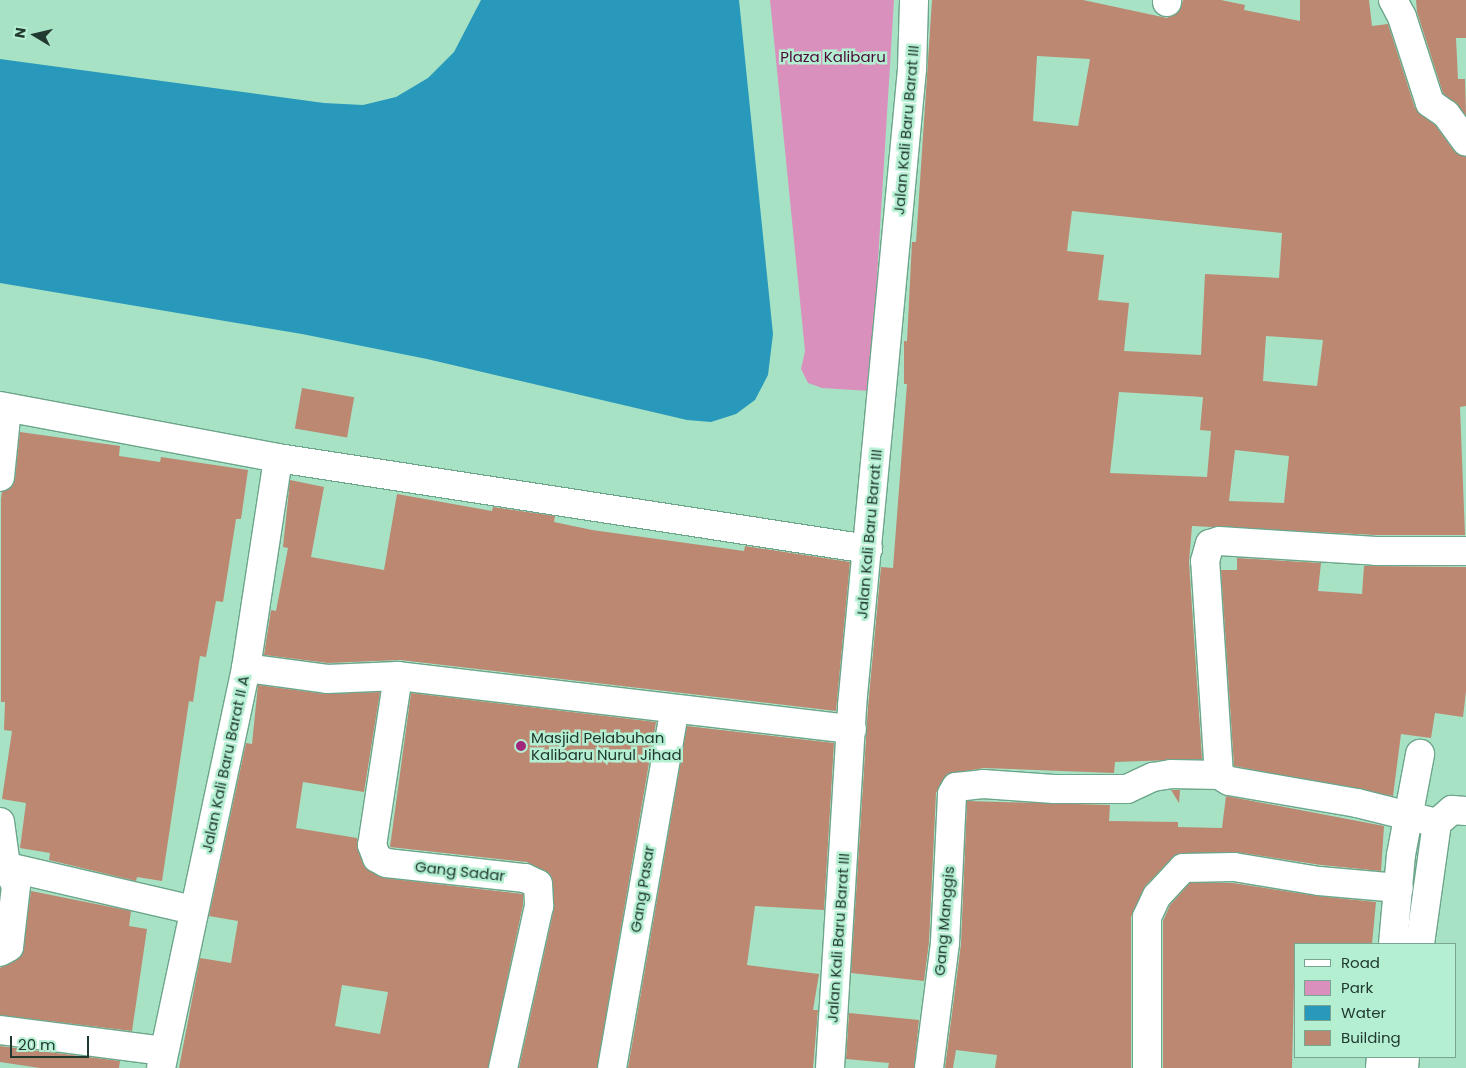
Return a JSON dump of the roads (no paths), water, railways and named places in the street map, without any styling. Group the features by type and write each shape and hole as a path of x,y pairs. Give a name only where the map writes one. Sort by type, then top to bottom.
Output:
{"street":[{"name":"Jalan Kali Baru Barat III","path":"830,1068 852,729 912,69 914,0"},
{"path":"1393,0 1402,17 1430,103 1446,114 1466,142"},
{"path":"0,477 4,407 278,458 868,549"},
{"name":"Jalan Kali Baru Barat II A","path":"163,1059 246,668 278,458"},
{"path":"1437,823 1408,815 1229,781 1219,775 1205,561 1210,544 1219,541 1367,550 1466,551"},
{"path":"246,668 328,679 398,676 674,711 852,729"},
{"name":"Gang Sadar","path":"398,676 372,845 377,858 386,863 525,878 538,884 539,906 503,1068"},
{"name":"Gang Pasar","path":"612,1068 674,711"},
{"path":"1393,943 1408,815 1420,754"},
{"name":"Gang Manggis","path":"929,1068 945,943 952,794 956,788 969,785 1127,789 1153,777 1172,774 1219,775"},
{"path":"1420,943 1437,823 1452,810 1466,811"},
{"path":"0,822 3,866 16,886 9,947 0,952"},
{"path":"3,866 194,910"},
{"path":"1147,1068 1147,917 1157,896 1183,868 1234,867 1319,881 1399,888"},
{"path":"0,1030 163,1059"}],"water":[{"path":"481,0 739,0 773,334 768,375 755,400 736,414 711,422 687,420 427,359 302,334 0,283 0,59 324,103 363,105 396,97 428,78 454,52"}],"place":[{"name":"Masjid Pelabuhan Kalibaru Nurul Jihad","path":"521,746"}],"park label":[{"name":"Plaza Kalibaru","path":"833,57"}]}
